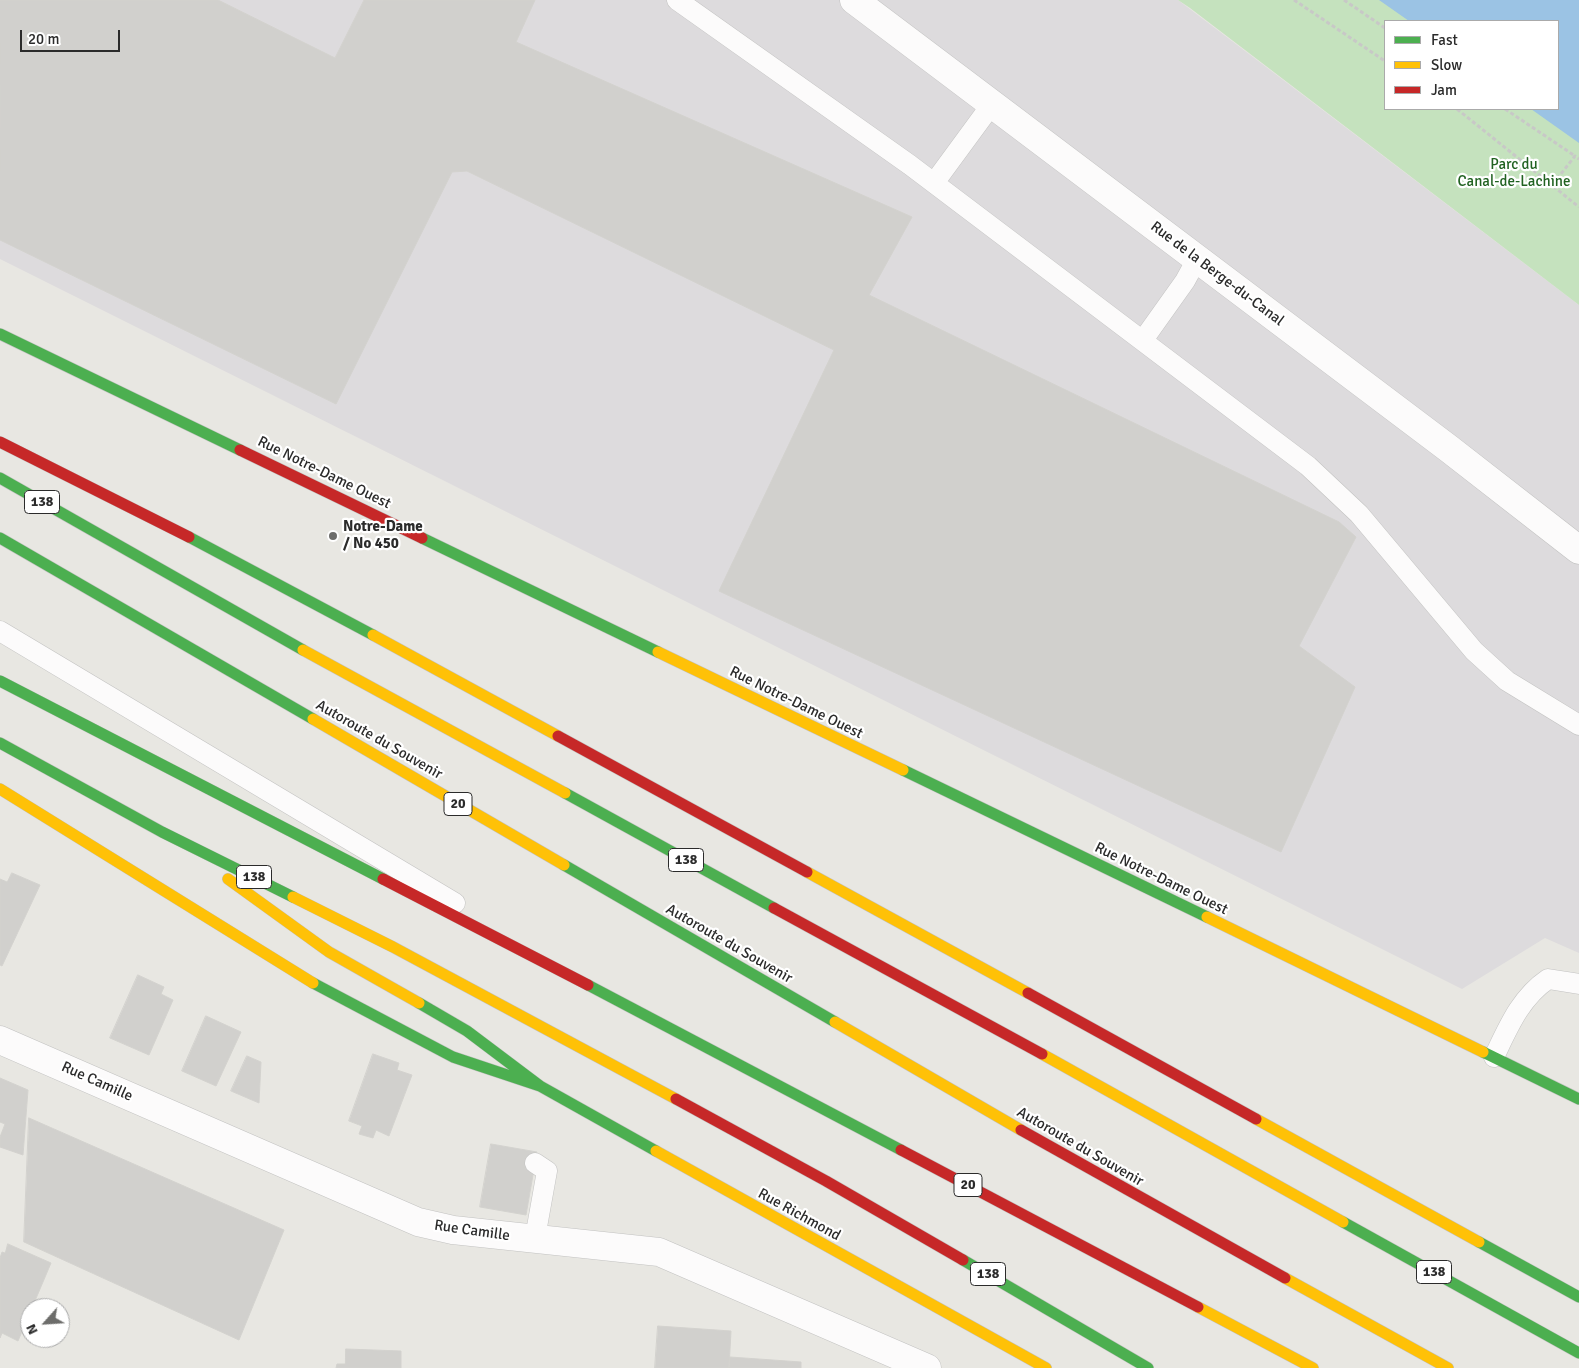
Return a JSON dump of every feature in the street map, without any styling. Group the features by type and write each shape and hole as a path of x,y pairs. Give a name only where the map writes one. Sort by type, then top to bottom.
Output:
{"main road":[{"name":"Rue Notre-Dame Ouest","path":"0,334 1494,1057 1579,1100"},
{"path":"0,442 104,492 451,679 1213,1093 1579,1296"},
{"name":"138","path":"0,478 306,652 1083,1076 1579,1353"},
{"name":"Autoroute du Souvenir","path":"2,540 1114,1184 1448,1368"},
{"name":"20","path":"0,681 623,1003 1313,1368"},
{"name":"138","path":"0,743 162,832 393,947 826,1181 1148,1368"},
{"path":"0,789 312,983 453,1057 540,1086"},
{"path":"162,832 329,952 467,1031 540,1086"},
{"name":"Rue Richmond","path":"540,1086 1046,1368"}],"street":[{"name":"Rue de la Berge-du-Canal","path":"854,0 1440,442 1579,550"},
{"name":"Rue Camille","path":"0,1040 412,1220 453,1230 659,1252 887,1360 926,1368"}],"lane":[{"path":"677,0 934,183 1308,466 1359,514 1474,651 1507,681 1579,725"},
{"path":"934,183 992,104"},
{"path":"1143,340 1185,281 1197,259"},
{"path":"0,631 623,1003"},
{"path":"1494,1057 1526,998 1538,986 1548,979 1579,984"},
{"path":"535,1164 547,1171 535,1238"}],"path":[{"path":"1294,0 1384,60"},
{"path":"1344,0 1384,27"},
{"path":"1458,110 1553,184 1579,207"},
{"path":"1506,110 1579,160"},
{"path":"1553,184 1575,156"}],"shaded area":[{"path":"0,0 1178,0 1579,305 1579,953 1545,938 1462,989 0,259"}],"green space":[{"name":"Parc du Canal-de-Lachine","path":"1178,0 1579,0 1579,305 1190,8"}],"water":[{"path":"1379,0 1579,0 1579,143 1532,110 1559,110 1559,20 1408,20"}],"building":[{"path":"0,0 218,0 335,58 364,0 535,0 516,42 912,217 869,295 1339,522 1356,537 1299,646 1355,687 1281,852 719,591 834,350 467,171 452,172 336,404 0,240"},
{"path":"12,873 40,885 2,966 0,965 0,879 7,882"},
{"path":"138,975 164,987 161,994 173,1000 149,1055 110,1038"},
{"path":"206,1016 241,1032 216,1086 182,1071"},
{"path":"373,1054 399,1063 397,1070 412,1075 389,1136 376,1130 373,1138 359,1134 362,1126 349,1121"},
{"path":"247,1056 261,1062 259,1103 231,1091"},
{"path":"0,1078 28,1090 23,1155 0,1147 0,1137 5,1124 0,1122"},
{"path":"29,1118 284,1230 239,1340 24,1242"},
{"path":"491,1144 537,1152 526,1215 480,1207"},
{"path":"8,1244 51,1263 36,1298 20,1298 20,1336 18,1341 2,1333 0,1338 0,1258 2,1252 5,1253"},
{"path":"658,1326 731,1331 729,1368 655,1368"},
{"path":"346,1349 401,1351 401,1368 336,1368 337,1364 345,1364"},
{"path":"730,1357 801,1362 801,1368 729,1368"}],"traffic: fast":[{"path":"0,334 240,450"},
{"path":"0,478 303,650"},
{"path":"189,537 373,635"},
{"path":"0,538 313,719"},
{"path":"422,538 658,652"},
{"path":"0,681 383,879"},
{"path":"0,743 162,832 293,897"},
{"path":"903,770 1207,917"},
{"path":"565,793 774,908"},
{"path":"564,865 835,1022"},
{"path":"313,983 453,1057 540,1086 656,1151"},
{"path":"588,985 901,1150"},
{"path":"419,1003 467,1031 540,1086"},
{"path":"1483,1052 1579,1099"},
{"path":"1343,1222 1579,1353"},
{"path":"1479,1242 1579,1297"},
{"path":"963,1260 1148,1368"}],"traffic: slow":[{"path":"373,635 558,736"},
{"path":"303,650 565,793"},
{"path":"658,652 903,770"},
{"path":"313,719 564,865"},
{"path":"0,789 313,983"},
{"path":"807,872 1028,993"},
{"path":"228,879 329,952 419,1003"},
{"path":"293,897 393,947 676,1099"},
{"path":"1207,917 1483,1052"},
{"path":"835,1022 1021,1130"},
{"path":"1042,1054 1343,1222"},
{"path":"1256,1119 1479,1242"},
{"path":"656,1151 1046,1368"},
{"path":"1285,1278 1448,1368"},
{"path":"1198,1307 1313,1368"}],"traffic: jam":[{"path":"0,442 189,537"},
{"path":"240,450 422,538"},
{"path":"558,736 807,872"},
{"path":"383,879 588,985"},
{"path":"774,908 1042,1054"},
{"path":"1028,993 1256,1119"},
{"path":"676,1099 826,1181 963,1260"},
{"path":"1021,1130 1285,1278"},
{"path":"901,1150 1198,1307"}],"place":[{"name":"Notre-Dame / No 450","path":"333,536"}]}
